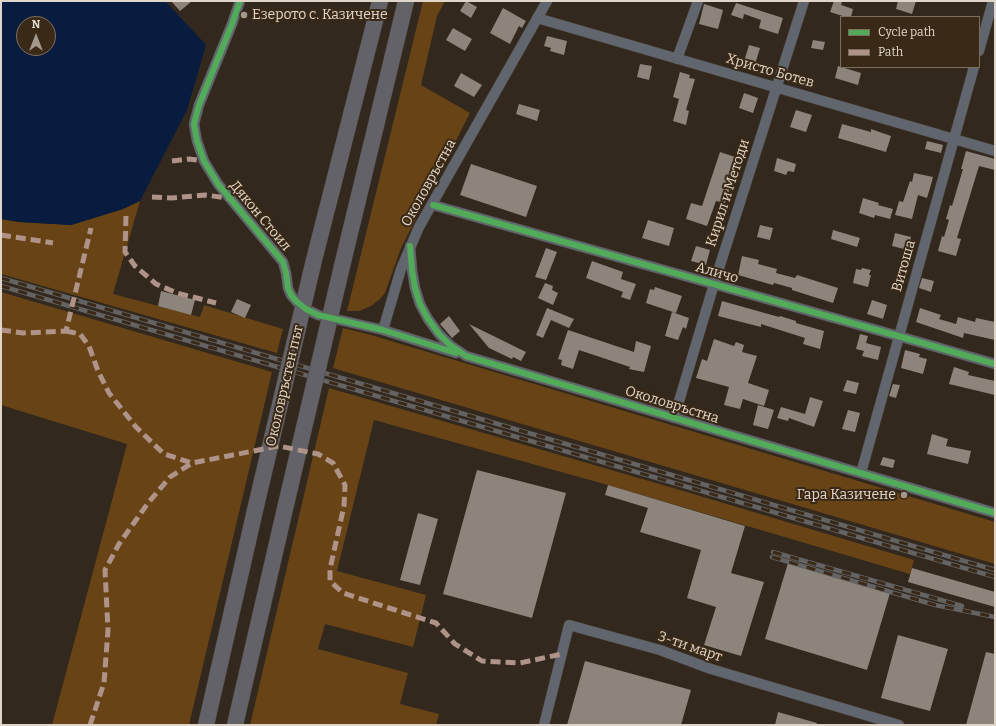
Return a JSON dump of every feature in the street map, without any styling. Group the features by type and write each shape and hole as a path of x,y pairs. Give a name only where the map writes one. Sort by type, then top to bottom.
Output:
{"highway":[{"name":"Околовръстен път","path":"206,725 314,260 380,1"},
{"name":"Околовръстен път","path":"235,725 342,266 406,1"}],"street":[{"name":"Дякон Стоил","path":"240,1 199,105 194,124 197,141 204,161 218,184 238,210 265,239 283,262 288,288 291,295 306,309 318,314 383,330 466,356"},
{"name":"Околовръстна","path":"547,1 433,205 419,227 410,246 415,288 420,304 428,319 439,334 450,345 466,356 995,513"},
{"path":"677,59 698,1"},
{"name":"Кирил и Методи","path":"674,418 714,284 804,1"},
{"path":"980,47 993,1"},
{"name":"Христо Ботев","path":"537,18 995,151"},
{"name":"Витоша","path":"861,473 974,68"},
{"name":"Аличо","path":"433,205 995,364"},
{"path":"383,330 401,269 410,246"},
{"name":"3-ти март","path":"544,725 569,625 660,650 711,669 877,722 899,725"}],"shaded area":[{"path":"423,1 445,1 437,16 421,85 470,113 401,248 385,293 371,306 359,311 347,311"},
{"path":"140,201 113,294 200,317 204,305 283,329 277,353 1,274 1,219 19,222 71,225 123,209"},
{"path":"1,292 272,372 189,725 52,725 127,444 1,405"},
{"path":"343,328 371,335 995,522 995,564 333,368"},
{"path":"329,388 914,560 910,574 608,485 374,420 337,571 426,595 413,647 325,624 318,649 408,673 400,704 439,714 436,725 250,725"}],"water":[{"path":"1,1 165,1 206,45 187,110 140,201 123,209 71,225 19,222 1,219"}],"building":[{"path":"171,1 192,1 180,11"},
{"path":"466,1 477,7 471,18 460,11"},
{"path":"834,1 842,1 841,5 853,9 851,16 843,16 830,12"},
{"path":"898,1 916,1 912,14 896,9"},
{"path":"736,3 783,18 778,34 759,28 761,20 744,14 743,19 731,15"},
{"path":"704,4 723,10 718,29 699,24"},
{"path":"503,8 526,21 522,28 519,26 510,44 490,33"},
{"path":"453,28 472,39 465,51 446,40"},
{"path":"547,36 567,41 564,55 550,51 551,48 544,46"},
{"path":"813,40 825,42 823,50 811,48"},
{"path":"749,45 760,48 753,71 742,68"},
{"path":"640,64 652,66 649,80 637,77"},
{"path":"838,66 840,68 861,73 858,85 835,78"},
{"path":"680,72 690,75 689,78 695,79 686,110 689,111 686,125 673,121 679,99 673,97"},
{"path":"461,73 482,85 474,97 454,86"},
{"path":"744,93 758,98 753,113 739,108"},
{"path":"519,104 540,110 537,121 516,114"},
{"path":"796,110 812,115 806,132 790,127"},
{"path":"842,124 871,132 871,129 891,136 886,152 838,138"},
{"path":"927,141 943,145 941,153 925,149"},
{"path":"966,151 995,159 995,170 979,166 957,238 961,239 956,256 938,251 942,236 944,237 949,220 946,219 950,205 952,206 963,169 961,169"},
{"path":"720,152 738,158 728,188 730,188 725,203 716,201 707,226 686,219 691,203 702,206"},
{"path":"777,158 796,164 794,172 788,171 786,175 774,171"},
{"path":"471,164 537,186 526,217 460,195"},
{"path":"914,173 933,177 927,198 918,195 912,219 895,215 899,201 903,202 910,181 912,182"},
{"path":"863,198 879,203 878,205 893,209 890,219 875,215 874,218 859,213"},
{"path":"648,220 674,228 669,246 642,238"},
{"path":"760,225 773,228 770,240 757,237"},
{"path":"833,230 860,238 857,247 831,239"},
{"path":"895,233 911,237 908,250 892,246"},
{"path":"696,246 710,250 706,265 691,261"},
{"path":"546,248 557,252 546,280 535,277"},
{"path":"742,256 759,260 758,264 777,269 776,273 795,278 797,275 838,288 833,303 792,290 792,288 774,283 773,285 738,275"},
{"path":"592,261 623,272 621,279 636,284 630,300 621,297 623,292 586,278"},
{"path":"862,268 871,270 868,287 853,283 856,269 861,270"},
{"path":"922,278 934,281 931,292 919,288"},
{"path":"545,283 553,286 552,290 558,293 553,305 538,298"},
{"path":"655,287 682,296 676,313 646,303 650,289 654,290"},
{"path":"161,291 195,300 191,315 158,306"},
{"path":"237,299 251,305 245,318 231,312"},
{"path":"872,300 887,305 883,319 867,314"},
{"path":"722,301 779,317 780,316 796,321 796,323 824,331 820,349 803,344 805,338 761,324 761,327 718,316"},
{"path":"547,308 574,319 569,328 551,320 543,338 536,335"},
{"path":"920,308 941,315 939,319 956,324 958,317 975,322 976,318 995,322 995,340 964,333 963,338 916,322"},
{"path":"672,312 689,318 686,329 683,327 678,340 665,336"},
{"path":"449,316 460,331 452,338 440,324"},
{"path":"469,324 526,352 521,361 513,357 512,359 489,348"},
{"path":"568,330 634,352 636,341 651,346 644,372 629,369 630,367 579,350 573,369 561,365 562,360 558,359"},
{"path":"860,334 868,336 866,343 881,347 878,360 862,356 864,351 856,349"},
{"path":"714,339 734,346 736,342 744,345 742,352 757,356 748,383 769,390 764,406 743,399 740,409 724,405 729,387 696,378 702,359 707,361"},
{"path":"905,350 920,354 919,357 927,359 923,374 901,368"},
{"path":"954,367 969,372 968,375 995,381 995,395 949,384"},
{"path":"847,380 859,383 856,394 843,391"},
{"path":"893,384 900,385 896,398 889,396"},
{"path":"810,397 823,401 814,427 789,418 788,421 777,418 781,407 805,414"},
{"path":"758,405 774,410 768,429 753,425"},
{"path":"848,410 860,413 855,432 842,429"},
{"path":"932,434 948,439 946,446 971,451 968,464 927,454"},
{"path":"883,457 895,460 893,468 880,465"},
{"path":"477,470 566,493 532,618 443,594"},
{"path":"608,485 745,526 731,573 764,582 741,656 704,645 716,607 687,598 701,550 640,532 648,508 605,495"},
{"path":"418,513 438,519 420,585 400,580"},
{"path":"788,563 890,593 867,670 765,639"},
{"path":"912,568 995,592 995,607 908,582"},
{"path":"898,635 948,649 930,711 881,698"},
{"path":"986,652 995,654 995,725 966,725"},
{"path":"585,661 691,690 681,725 567,725"},
{"path":"778,712 817,723 816,725 775,725"}],"railway":[{"path":"1,278 995,570"},
{"path":"1,286 995,577"},
{"path":"773,552 962,606"},
{"path":"772,557 935,605 995,617"}],"marked path":[{"path":"172,161 189,159 204,161"},
{"path":"152,197 172,198 205,195 228,198"},
{"path":"126,216 125,252 135,266 156,284 177,293 216,303"},
{"path":"1,330 23,333 66,331 91,228"},
{"path":"1,235 53,243"},
{"path":"66,331 80,334 89,346 98,371 109,393 136,427 164,454 192,463 279,446 318,454 333,463 345,485 344,506 330,569 330,581 343,593 436,623 455,644 482,661 520,663 562,654"},
{"path":"90,725 104,683 108,630 105,570 119,544 148,503 170,477 192,463"}],"cycle path":[{"path":"240,1 199,105 194,124 197,141 204,161 218,184 283,262 288,288 291,295 306,309 318,315 383,330 456,353"},
{"path":"433,205 995,364"},
{"path":"410,246 415,288 420,304 428,319 439,334 450,345 466,356 995,513"}],"place":[{"name":"Езерото с. Казичене","path":"244,15"},
{"name":"Гара Казичене","path":"904,495"}]}
